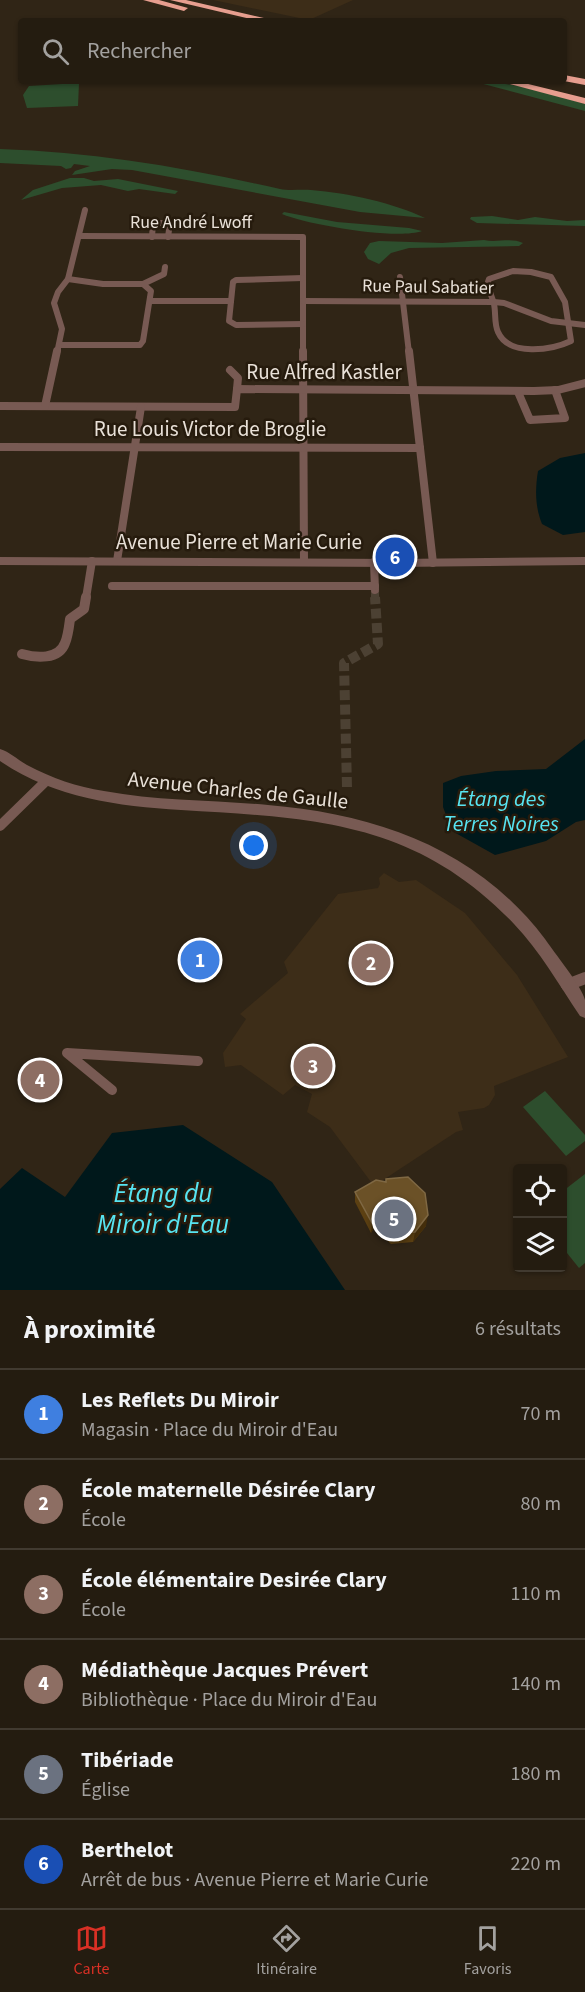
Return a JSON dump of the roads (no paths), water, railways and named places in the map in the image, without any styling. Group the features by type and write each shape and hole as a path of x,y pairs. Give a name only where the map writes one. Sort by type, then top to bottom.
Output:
{"highway":[{"path":"147,0 230,18"},
{"path":"174,0 258,18"},
{"path":"567,79 585,82"},
{"path":"516,84 585,101"},
{"path":"538,84 585,94"},
{"path":"566,84 585,88"}],"street":[{"path":"45,406 62,329 54,303 57,292 68,279 85,210"},
{"path":"163,223 165,212"},
{"path":"152,237 153,223 170,223 168,237"},
{"name":"Rue André Lwoff","path":"80,236 303,237 303,278"},
{"path":"68,279 103,284 143,284 164,274 165,267"},
{"path":"513,272 545,274 551,277 565,302 570,325 571,341 562,346 546,348 511,345 502,340 498,333 494,302 487,283 489,279 495,275 513,272"},
{"path":"400,277 433,563"},
{"path":"303,324 231,324 229,321 233,282 236,280 303,278 304,562"},
{"path":"60,345 140,345 151,291 143,284"},
{"path":"150,301 231,301"},
{"name":"Rue Paul Sabatier","path":"303,301 494,302 504,303 532,316 570,325 585,325"},
{"path":"230,370 238,378 237,389"},
{"name":"Rue Alfred Kastler","path":"0,406 235,406 237,389 413,389 518,392 555,390 585,383"},
{"path":"518,392 530,420 566,418 555,390"},
{"path":"117,561 141,407"},
{"name":"Rue Louis Victor de Broglie","path":"0,447 420,448"},
{"name":"Avenue Pierre et Marie Curie","path":"0,561 433,563 585,561"},
{"path":"22,654 31,657 48,657 65,645 70,619 84,609 92,561"},
{"path":"112,586 375,589 374,562"},
{"name":"Avenue Charles de Gaulle","path":"0,754 19,768 46,781 90,795 127,800 323,815 364,824 401,837 458,867 492,892 521,921 585,1011"},
{"path":"0,826 46,781"},
{"path":"567,985 585,978"},
{"path":"112,1090 67,1053 198,1061"}],"water":[{"path":"585,453 585,532 563,535 542,524 536,498 538,471 560,458"},
{"name":"Étang des Terres Noires","path":"585,739 585,820 576,822 546,841 495,855 452,831 443,807 443,783 461,776 496,771 546,769"},
{"name":"Étang du Miroir d'Eau","path":"183,1125 272,1182 345,1290 0,1290 0,1189 22,1168 65,1197 112,1133"}],"tunnel":[{"path":"375,591 375,597"},
{"path":"347,787 344,663 378,644 375,597"}],"place":[{"name":"Berthelot","path":"395,557"},
{"name":"Les Reflets Du Miroir","path":"200,960"},
{"name":"École maternelle Désirée Clary","path":"371,963"},
{"name":"École élémentaire Desirée Clary","path":"313,1066"},
{"name":"Médiathèque Jacques Prévert","path":"40,1080"},
{"name":"Tibériade","path":"394,1219"}]}
